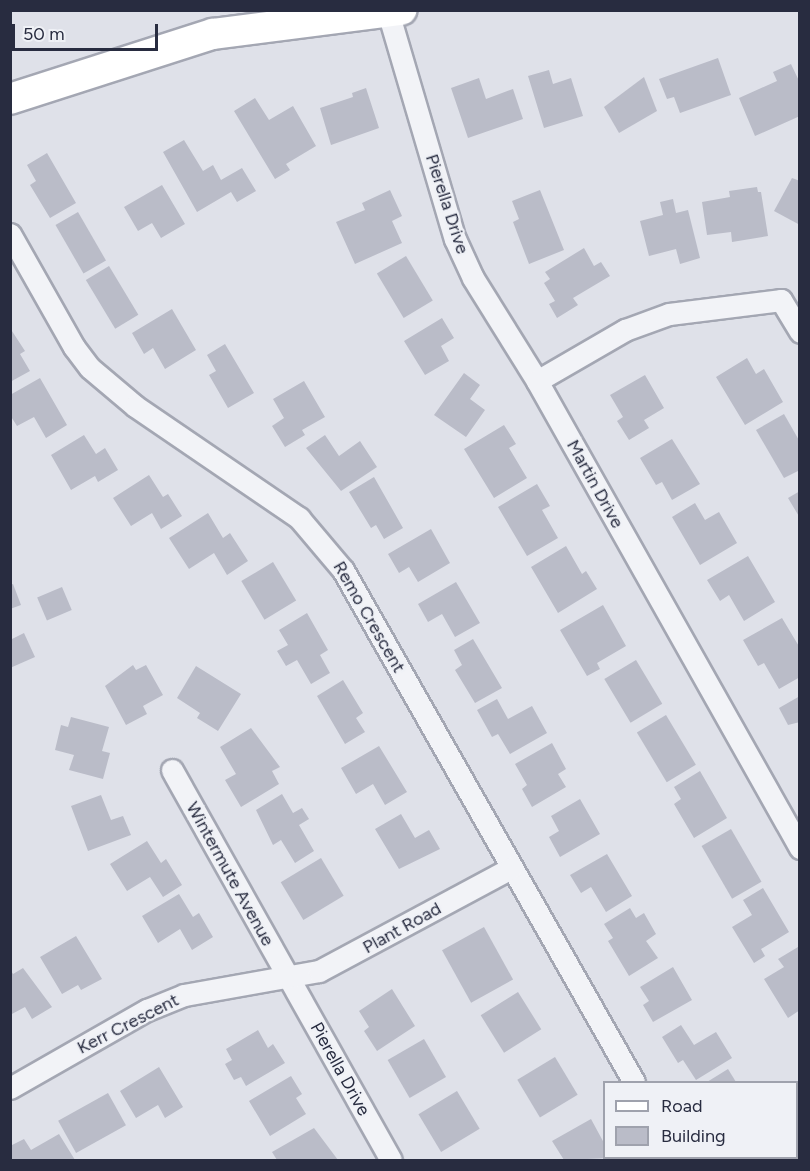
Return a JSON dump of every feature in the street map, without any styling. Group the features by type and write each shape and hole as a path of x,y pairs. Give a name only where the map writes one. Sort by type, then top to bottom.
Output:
{"main road":[{"path":"10,99 213,34 394,11"}],"street":[{"name":"Pierella Drive","path":"394,11 455,239 473,278 537,381"},
{"name":"Remo Crescent","path":"10,234 74,347 90,368 135,406 271,495 322,542 349,580 633,1081"},
{"path":"537,381 625,330 669,314 781,300 800,332"},
{"name":"Martin Drive","path":"537,381 800,848"},
{"name":"Wintermute Avenue","path":"172,770 288,977"},
{"name":"Plant Road","path":"288,977 319,971 350,956 511,868"},
{"name":"Pierella Drive","path":"288,977 391,1161"},
{"name":"Kerr Crescent","path":"10,1088 147,1010 184,995 288,977"}],"building":[{"path":"718,58 731,95 680,113 674,97 667,99 659,79"},
{"path":"791,64 800,83 800,116 755,136 739,98 777,81 773,72"},
{"path":"549,70 553,84 571,78 583,116 544,128 528,76"},
{"path":"644,77 657,111 619,133 604,107"},
{"path":"479,78 486,99 513,89 523,119 468,138 451,88"},
{"path":"366,88 379,128 331,145 320,108 353,97 352,93"},
{"path":"255,98 269,120 293,106 316,146 286,164 290,170 275,179 234,111"},
{"path":"184,140 203,171 213,165 221,180 242,168 256,191 237,202 231,192 197,212 163,152"},
{"path":"47,153 76,203 50,218 30,185 36,181 27,165"},
{"path":"792,178 800,181 800,225 774,211"},
{"path":"162,185 185,224 161,238 152,223 138,231 124,207"},
{"path":"757,187 758,192 761,192 768,236 732,242 731,232 707,235 702,202 730,197 729,191"},
{"path":"390,190 402,216 392,221 402,243 355,264 336,222 365,210 362,203"},
{"path":"540,190 564,250 529,264 513,222 519,219 512,201"},
{"path":"673,199 676,213 688,210 700,258 680,264 676,249 649,256 640,221 663,215 660,202"},
{"path":"78,212 106,260 83,273 55,225"},
{"path":"584,248 594,266 601,262 610,276 573,298 578,305 557,318 549,304 555,301 544,283 550,279 545,272"},
{"path":"406,256 433,301 404,318 377,274"},
{"path":"109,266 138,315 115,329 86,280"},
{"path":"172,309 196,350 165,369 153,348 144,354 132,333"},
{"path":"442,318 454,338 441,346 449,361 425,375 404,341"},
{"path":"10,328 25,351 20,354 30,371 10,382"},
{"path":"225,344 254,393 228,408 209,375 216,371 207,355"},
{"path":"747,358 756,374 764,369 783,402 745,425 716,377"},
{"path":"464,373 480,385 470,399 485,410 466,437 434,415"},
{"path":"645,375 664,408 644,420 649,428 629,440 617,421 623,417 610,395"},
{"path":"40,378 67,425 46,438 34,417 17,426 10,415 10,395"},
{"path":"304,381 325,417 302,430 305,435 285,447 272,426 284,418 273,399"},
{"path":"784,414 800,442 800,470 784,478 756,430"},
{"path":"504,425 516,444 509,448 527,478 494,498 464,449"},
{"path":"84,435 96,454 105,448 118,470 98,482 95,476 71,490 51,455"},
{"path":"325,435 339,456 360,441 377,467 341,491 306,448"},
{"path":"672,439 700,484 672,500 662,482 656,485 640,458"},
{"path":"149,475 163,497 168,494 182,516 161,529 152,513 131,526 113,498"},
{"path":"374,477 403,528 384,539 376,525 371,528 349,492"},
{"path":"537,484 550,506 542,510 558,538 527,556 498,507"},
{"path":"800,491 800,518 788,498"},
{"path":"695,503 705,520 719,512 737,543 700,565 672,517"},
{"path":"208,513 223,538 230,533 248,561 227,575 214,553 189,569 169,538"},
{"path":"431,529 450,563 418,582 409,567 399,573 388,554"},
{"path":"566,546 582,574 586,571 597,589 558,613 531,567"},
{"path":"748,556 775,602 744,621 729,595 720,601 707,580"},
{"path":"273,562 296,601 264,620 241,581"},
{"path":"456,582 480,623 455,637 442,614 428,622 418,604"},
{"path":"13,584 21,605 10,609 10,585"},
{"path":"62,587 72,610 47,621 37,598"},
{"path":"603,605 626,646 597,663 600,669 587,676 560,630"},
{"path":"307,613 328,650 320,655 330,673 311,684 297,660 286,666 277,651 288,645 279,630"},
{"path":"782,618 800,648 800,677 779,689 764,663 758,666 743,640"},
{"path":"24,633 35,657 10,668 10,640"},
{"path":"473,639 502,688 475,703 455,670 462,665 454,650"},
{"path":"636,660 662,704 631,723 604,679"},
{"path":"133,665 136,670 146,665 163,695 143,706 147,714 126,725 105,686"},
{"path":"196,666 241,694 218,731 197,718 200,713 177,698"},
{"path":"343,680 363,713 356,718 365,732 345,744 317,696"},
{"path":"800,696 800,722 788,725 779,708"},
{"path":"497,699 508,719 532,706 547,733 510,754 498,734 492,737 477,710"},
{"path":"666,715 696,765 667,782 637,733"},
{"path":"71,717 109,727 102,751 110,753 103,779 69,770 74,755 55,750 61,725 68,727"},
{"path":"251,728 280,767 272,771 279,784 241,807 225,780 236,774 220,747"},
{"path":"552,743 566,769 558,774 566,787 532,807 522,789 527,785 515,764"},
{"path":"379,746 407,792 385,805 373,784 356,794 341,768"},
{"path":"700,771 727,818 694,838 674,804 681,799 674,787"},
{"path":"282,794 293,813 302,808 309,819 299,825 314,851 295,863 281,840 273,845 256,810"},
{"path":"101,795 111,820 123,816 131,835 88,851 71,806"},
{"path":"580,799 600,834 560,857 549,837 559,831 551,816"},
{"path":"401,814 415,838 429,830 440,849 399,869 375,829"},
{"path":"731,829 762,882 732,899 702,846"},
{"path":"147,841 161,863 166,859 182,885 163,897 150,877 127,891 110,864"},
{"path":"607,854 632,896 606,912 591,887 581,893 570,875"},
{"path":"321,858 344,896 303,920 281,882"},
{"path":"763,888 789,932 761,949 765,956 754,963 732,927 752,915 743,900"},
{"path":"179,894 193,917 199,913 213,937 192,950 180,929 158,943 142,916"},
{"path":"630,908 636,918 644,913 656,934 646,941 658,958 629,976 608,941 613,938 604,924"},
{"path":"484,927 513,979 471,1003 442,950"},
{"path":"76,936 102,979 81,990 78,985 62,994 40,957"},
{"path":"798,947 800,1010 788,1018 764,979 784,967 778,959"},
{"path":"673,967 692,1000 653,1022 643,1005 649,1001 640,987"},
{"path":"23,968 52,1007 32,1019 25,1007 10,1015 10,969 13,974"},
{"path":"392,989 415,1026 377,1051 364,1031 369,1027 359,1011"},
{"path":"518,992 541,1029 504,1053 481,1015"},
{"path":"681,1025 694,1045 716,1032 732,1058 696,1080 683,1060 678,1063 662,1037"},
{"path":"258,1030 268,1048 273,1044 285,1063 246,1086 241,1077 234,1080 225,1064 232,1060 226,1049"},
{"path":"424,1039 446,1077 410,1098 388,1060"},
{"path":"555,1057 578,1095 540,1117 517,1080"},
{"path":"159,1067 183,1107 165,1118 158,1105 136,1118 120,1091"},
{"path":"728,1069 735,1081 709,1081"},
{"path":"291,1076 302,1094 296,1098 306,1114 270,1136 249,1101"},
{"path":"457,1091 480,1129 441,1152 418,1114"},
{"path":"108,1093 126,1125 76,1153 58,1121"},
{"path":"591,1119 603,1141 603,1158 564,1160 552,1141"},
{"path":"314,1128 338,1160 277,1160 272,1152"},
{"path":"59,1134 75,1160 10,1160 10,1146 24,1139 31,1150"}]}
